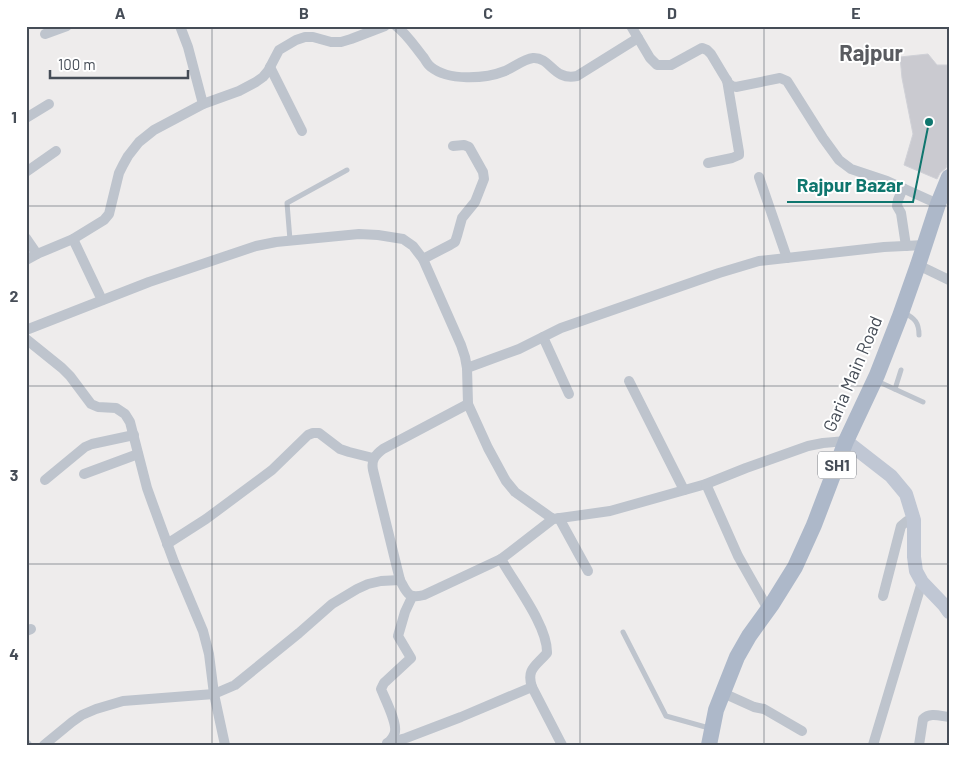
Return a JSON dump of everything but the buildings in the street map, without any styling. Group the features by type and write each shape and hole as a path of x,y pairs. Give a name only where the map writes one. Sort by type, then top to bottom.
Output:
{"main road":[{"name":"Garia Main Road","path":"710,737 716,710 737,657 795,568 814,525 846,441 875,379 901,312 949,176"},
{"path":"846,441 891,476 906,494 914,520 916,571 922,582 949,612"}],"street":[{"path":"45,34 68,26"},
{"path":"180,26 188,47 203,104"},
{"path":"309,26 313,37"},
{"path":"26,260 73,239 104,220 109,214 122,165 139,142 154,130 203,104 239,91 256,82 263,77 279,50 286,44 305,37 341,42 385,26"},
{"path":"396,26 430,67 445,75 469,77 493,76 530,58 536,58 543,60 562,76 570,78 577,76 638,38"},
{"path":"631,26 650,58 657,64 671,65 702,48 712,54 732,86 736,87 783,78 787,81 838,160 851,169 887,181 938,204"},
{"path":"270,67 302,131"},
{"path":"708,163 732,158 739,155 740,152 726,79"},
{"path":"26,118 49,104"},
{"path":"424,259 454,242 458,236 462,218 475,202 484,179 483,172 469,147 464,145 453,146"},
{"path":"26,172 56,150"},
{"path":"759,177 787,258"},
{"path":"903,188 897,206 901,213 906,246"},
{"path":"26,330 149,282 256,246 359,234 403,239 413,246 424,259 461,345 467,368 468,404 488,448 506,481 515,492 556,519 588,570"},
{"path":"26,238 37,254"},
{"path":"73,239 102,300"},
{"path":"467,368 519,349 561,328 758,261 884,247 925,245"},
{"path":"918,265 949,280"},
{"path":"543,338 569,394"},
{"path":"26,339 62,368 91,404 98,407 116,408 125,414 130,422 147,488 167,544 203,631 209,654 214,694 225,745"},
{"path":"629,381 684,490"},
{"path":"468,404 383,449 373,458 373,470 400,580 412,597 424,595 501,559 556,519 610,511 706,484 808,446 846,441"},
{"path":"167,544 206,519 272,470 308,435 319,433 340,449 373,458"},
{"path":"44,480 85,447 134,434"},
{"path":"84,474 138,454"},
{"path":"706,484 738,556 768,609"},
{"path":"883,596 901,526 914,520"},
{"path":"501,559 532,609 545,637 547,653 529,676 532,687 562,745"},
{"path":"44,745 82,715 96,709 124,702 214,694 235,685 332,604 368,584 400,580"},
{"path":"873,745 922,582"},
{"path":"386,744 393,737 395,724 381,689 384,683 411,658 398,636 405,612 412,597"},
{"path":"386,744 461,717 532,687"},
{"path":"722,693 754,707 764,709 802,731"},
{"path":"919,745 923,719 926,716 930,714 949,717"}],"lane":[{"path":"290,241 286,202 347,170"},
{"path":"901,312 917,322 919,335"},
{"path":"896,389 901,370"},
{"path":"875,379 923,402"},
{"path":"623,632 666,716 710,737"}],"place":[{"name":"Rajpur Bazar","path":"929,122"}],"district":[{"name":"Rajpur","path":"871,53"}]}
